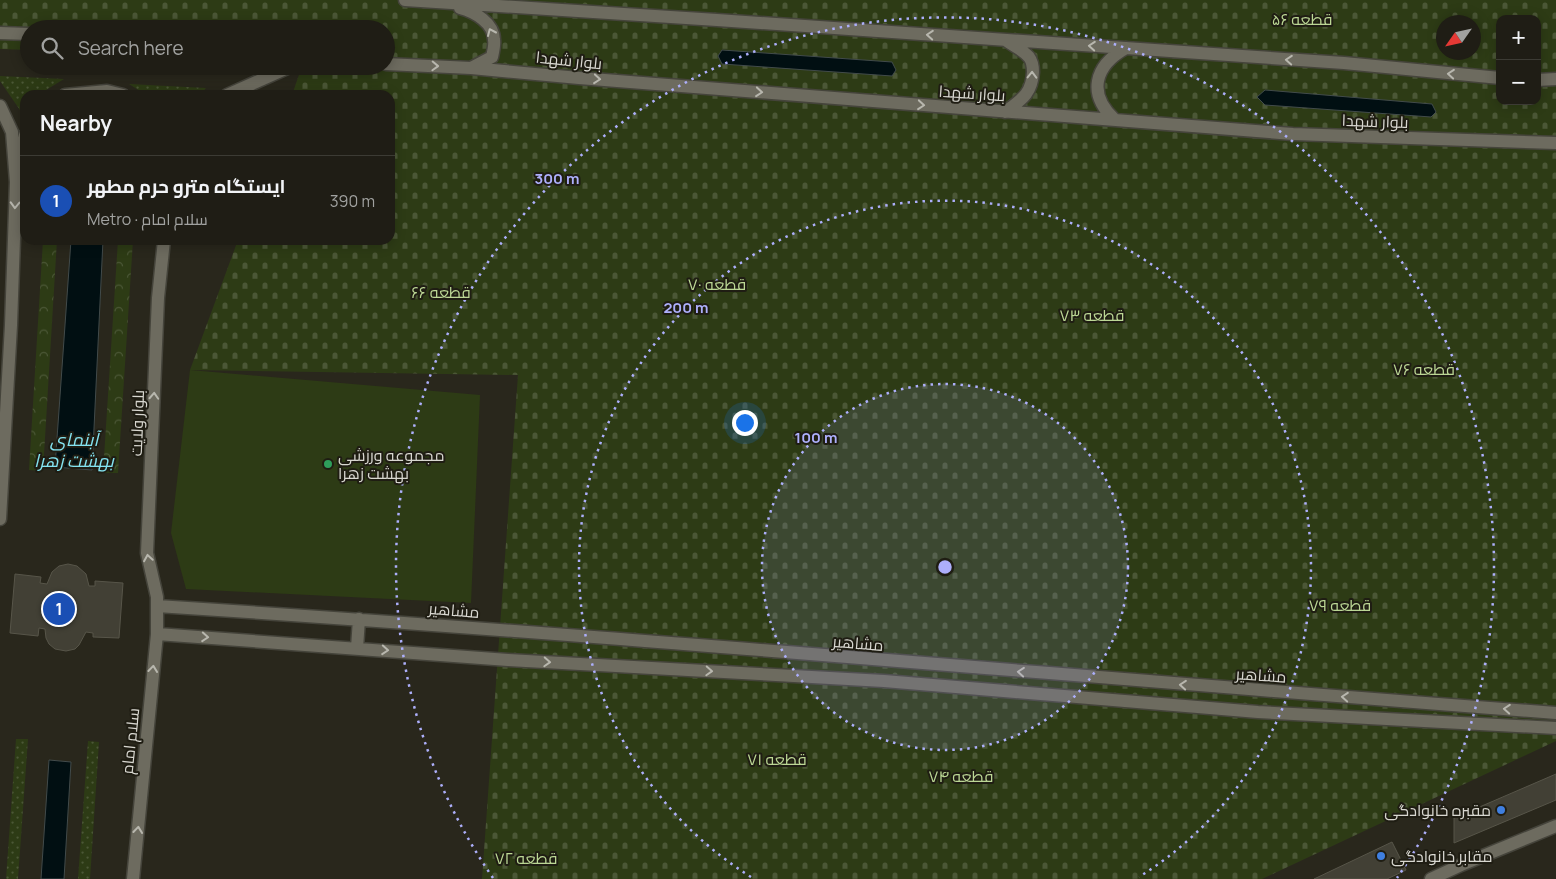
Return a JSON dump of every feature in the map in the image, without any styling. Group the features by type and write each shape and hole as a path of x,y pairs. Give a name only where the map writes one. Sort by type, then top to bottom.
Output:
{"street":[{"path":"405,0 1344,63 1496,78"},
{"path":"446,3 475,13 488,25 495,39 492,57 471,68"},
{"path":"0,33 20,34"},
{"path":"1005,40 1030,58 1033,68 1032,84 1026,95 1005,112"},
{"path":"1115,120 1106,112 1100,102 1096,89 1098,77 1113,55 1126,48"},
{"name":"بلوار شهدا","path":"395,64 471,68 598,80 1293,134 1556,143"},
{"path":"238,90 272,75"},
{"path":"1541,80 1556,79"},
{"path":"0,106 12,132 16,182 11,325 0,519"},
{"path":"16,182 20,161"},
{"name":"بلوار ولایت","path":"157,606 157,597 147,552 158,298 163,245"},
{"name":"مشاهیر","path":"157,606 360,619 1556,713"},
{"name":"سلام امام","path":"133,879 157,634 157,606"},
{"path":"358,648 360,619"},
{"path":"157,634 518,660 879,680 1258,712 1556,728"},
{"path":"1431,879 1556,826"}],"green space":[{"path":"0,0 1556,0 1556,741 1262,879 482,879 518,375 190,370 236,245 395,245 395,90 294,90 299,75 395,75 395,20 20,20 20,50 0,49"},
{"path":"0,76 64,79 46,90 20,90 20,110 0,81"},
{"path":"129,84 206,88 204,90 138,90"},
{"path":"43,245 57,245 43,471 29,470"},
{"path":"118,245 133,245 118,473 103,473"},
{"name":"مجموعه ورزشی بهشت زهرا","path":"190,370 480,395 471,603 186,589 171,533"},
{"path":"16,739 28,739 18,879 6,879"},
{"path":"88,741 99,742 90,879 78,879"}],"water":[{"path":"722,50 892,62 896,70 892,76 722,64 718,56"},
{"path":"1265,90 1432,104 1436,112 1431,117 1265,105 1257,97"},
{"name":"آبنمای بهشت زهرا","path":"71,245 103,245 92,470 55,467"},
{"path":"49,760 71,762 64,879 41,879"}],"building":[{"path":"68,564 77,566 86,574 89,586 95,586 95,581 123,583 119,638 93,637 93,633 86,632 75,649 66,651 55,649 49,644 45,629 39,628 38,636 10,633 15,574 41,577 40,583 47,584 52,572 59,566"},
{"name":"مقبره خانوادگی","path":"1556,774 1556,800 1454,843 1454,818"},
{"name":"مقابر خانوادگی","path":"1392,842 1406,870 1387,879 1314,879"}],"place":[{"name":"مجموعه ورزشی بهشت زهرا","path":"328,464"},
{"name":"ایستگاه مترو حرم مطهر","path":"59,609"},
{"name":"مقبره خانوادگی","path":"1501,810"},
{"name":"مقابر خانوادگی","path":"1381,856"}],"park label":[{"name":"قطعه ۵۶","path":"1302,19"},
{"name":"قطعه ۷۰","path":"717,284"},
{"name":"قطعه ۶۶","path":"441,292"},
{"name":"قطعه ۷۳","path":"1092,315"},
{"name":"قطعه ۷۶","path":"1424,369"},
{"name":"قطعه ۷۹","path":"1340,605"},
{"name":"قطعه ۷۱","path":"777,759"},
{"name":"قطعه ۷۴","path":"961,776"},
{"name":"قطعه ۷۲","path":"526,858"}]}
